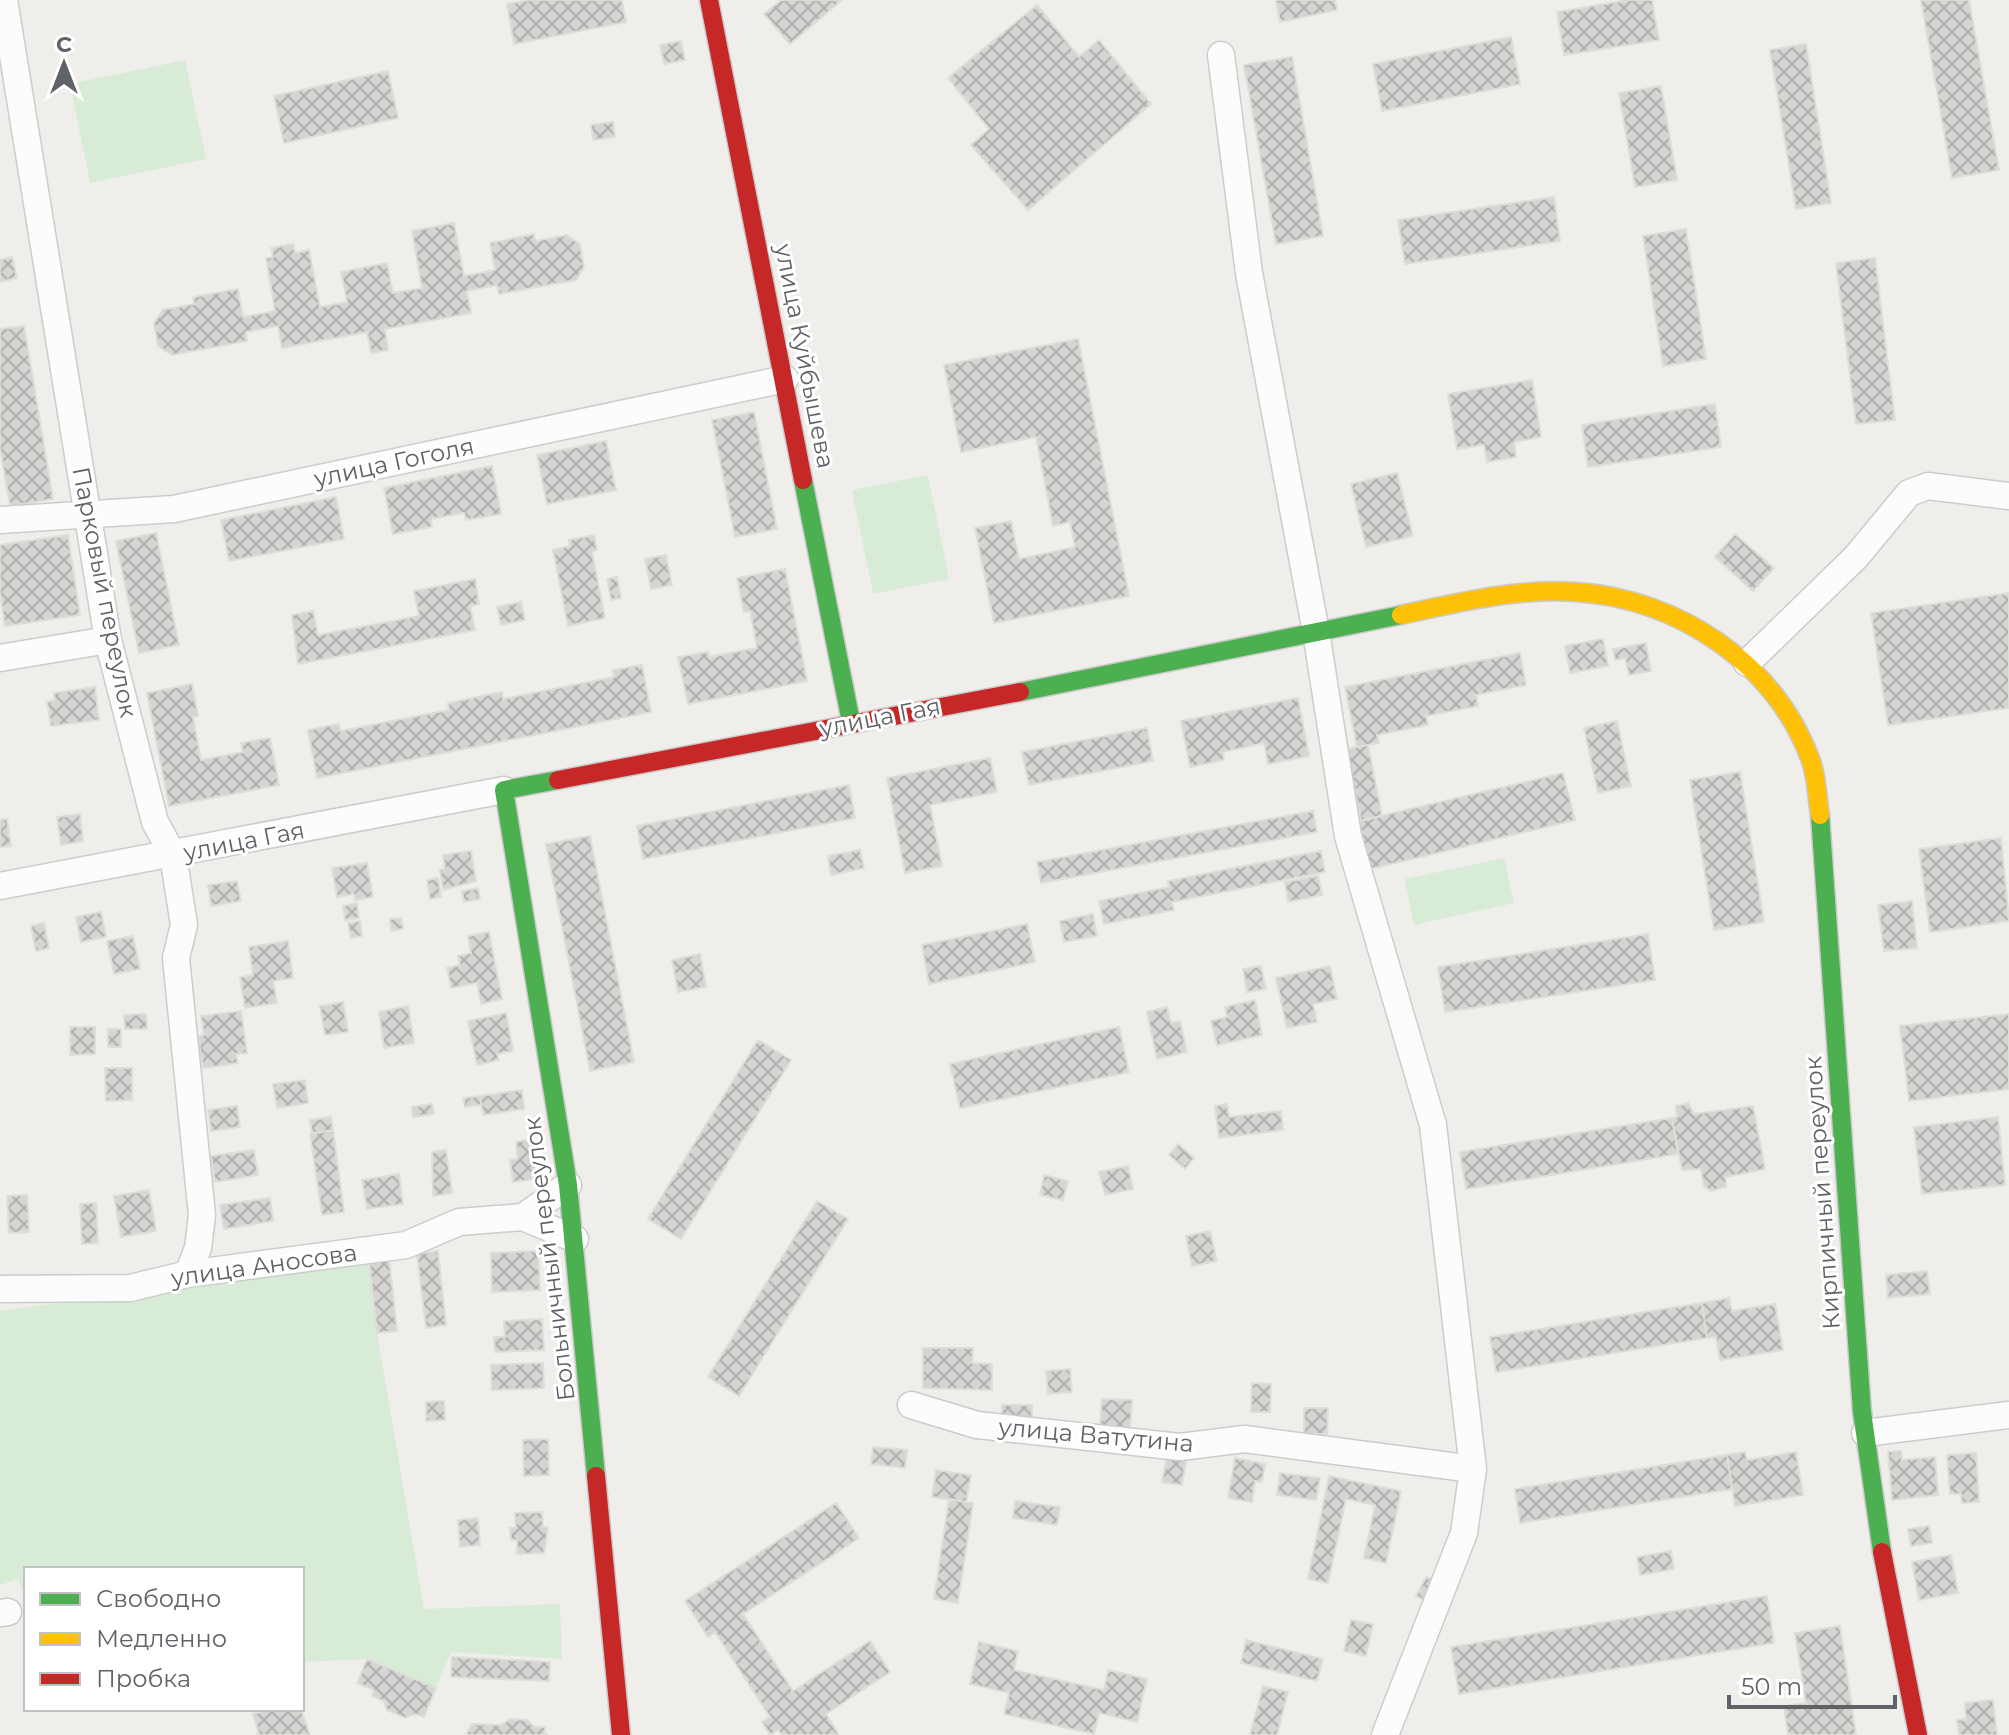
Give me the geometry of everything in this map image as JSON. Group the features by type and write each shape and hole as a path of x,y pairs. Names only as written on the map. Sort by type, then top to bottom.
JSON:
{"main road":[{"name":"улица Куйбышева","path":"709,0 851,722"},
{"name":"улица Гая","path":"504,790 1507,595 1548,592 1602,595 1659,609 1706,632 1747,663"},
{"name":"Кирпичный переулок","path":"1747,663 1784,705 1791,719 1811,762 1820,817 1865,1433 1883,1560 1918,1735"},
{"name":"Больничный переулок","path":"504,790 575,1239 619,1731"}],"street":[{"name":"Парковый переулок","path":"4,0 108,640 155,822 173,855 184,925 176,958 202,1215 198,1248 188,1274"},
{"path":"1221,55 1249,273 1316,632 1348,836 1433,1125 1473,1469 1464,1533 1385,1735"},
{"name":"улица Гоголя","path":"0,520 174,509 785,379"},
{"path":"1747,663 1856,557 1909,493 1928,486 2009,496"},
{"path":"0,658 108,640"},
{"name":"улица Гая","path":"0,886 504,790"},
{"path":"523,1217 568,1185"},
{"name":"улица Аносова","path":"0,1289 130,1288 188,1274 406,1245 459,1222 523,1217 575,1239"},
{"name":"улица Ватутина","path":"911,1405 977,1425 1180,1447 1245,1439 1473,1469"},
{"path":"1865,1433 2009,1415"}],"green space":[{"path":"185,60 206,159 90,183 70,84"},
{"path":"928,475 949,579 873,594 852,490"},
{"path":"1504,858 1514,903 1414,925 1405,879"},
{"path":"369,1259 377,1333 424,1609 560,1604 562,1659 451,1652 436,1688 367,1659 304,1662 304,1567 24,1567 24,1594 18,1579 0,1585 0,1311"}],"building":[{"path":"530,0 622,0 626,22 514,44 507,4"},
{"path":"781,0 842,0 790,44 764,14"},
{"path":"1276,0 1335,0 1337,10 1280,22"},
{"path":"1628,0 1652,0 1659,40 1564,55 1557,12"},
{"path":"1921,0 1969,0 1999,170 1952,178"},
{"path":"1037,5 1079,57 1099,40 1151,104 1028,210 971,145 989,129 948,78"},
{"path":"1511,37 1520,84 1382,111 1373,64"},
{"path":"681,41 685,60 664,64 660,45"},
{"path":"1806,44 1831,203 1796,209 1770,50"},
{"path":"1292,57 1323,236 1276,244 1244,65"},
{"path":"388,71 398,118 284,143 274,96"},
{"path":"1661,86 1677,180 1635,187 1619,93"},
{"path":"613,122 615,137 593,140 591,125"},
{"path":"1554,197 1560,241 1405,264 1398,220"},
{"path":"454,223 464,276 495,270 490,243 534,234 535,241 567,235 580,244 584,267 576,280 499,294 497,285 467,291 471,313 385,329 388,350 371,353 367,332 282,348 278,326 246,332 247,341 172,355 158,346 154,323 163,310 194,304 193,297 238,289 243,317 275,311 266,258 273,257 271,248 293,244 295,253 309,250 320,307 347,302 341,272 387,263 393,293 422,288 412,231"},
{"path":"1686,229 1706,359 1663,366 1643,236"},
{"path":"12,257 17,278 0,282 0,260"},
{"path":"1875,258 1895,420 1856,424 1836,263"},
{"path":"24,326 53,499 10,506 0,449 0,329"},
{"path":"1078,339 1129,596 994,623 975,528 1011,521 1019,559 1075,547 1070,522 1053,526 1036,437 961,452 944,365"},
{"path":"1532,380 1541,437 1514,442 1516,457 1487,462 1484,445 1457,449 1448,394"},
{"path":"1715,404 1721,447 1588,467 1582,425"},
{"path":"754,412 777,529 735,537 712,420"},
{"path":"606,441 616,490 547,504 537,455"},
{"path":"492,466 501,514 466,520 464,513 431,519 432,527 393,534 384,488"},
{"path":"1397,473 1413,536 1366,547 1351,484"},
{"path":"336,497 344,539 229,561 221,520"},
{"path":"156,533 179,645 139,653 116,541"},
{"path":"1735,534 1774,568 1753,591 1715,557"},
{"path":"68,535 80,615 5,626 0,593 0,545"},
{"path":"594,535 597,550 592,552 605,618 568,626 553,550 570,546 569,540"},
{"path":"666,555 672,585 651,589 645,559"},
{"path":"785,569 807,681 688,704 678,657 708,652 709,657 757,648 750,611 744,612 737,578"},
{"path":"617,577 621,598 611,600 607,579"},
{"path":"475,579 479,604 470,606 475,630 298,664 292,615 313,611 318,635 419,616 414,591"},
{"path":"2009,593 2009,708 1888,725 1871,613"},
{"path":"521,602 525,620 501,625 497,607"},
{"path":"1603,639 1608,666 1570,673 1565,646"},
{"path":"1646,643 1651,671 1629,675 1625,658 1615,660 1613,649"},
{"path":"1520,653 1526,685 1476,695 1478,706 1426,716 1428,725 1377,735 1379,743 1357,747 1345,687"},
{"path":"642,665 651,712 317,778 308,730 339,724 340,731 449,710 448,703 502,692 503,699 614,677 613,670"},
{"path":"192,684 198,716 193,717 201,760 243,752 241,743 270,738 279,785 169,806 147,693"},
{"path":"95,687 99,720 51,726 47,702 55,700 54,693"},
{"path":"1298,698 1309,756 1268,764 1264,743 1223,752 1224,760 1190,767 1181,721"},
{"path":"1617,721 1631,786 1598,793 1584,728"},
{"path":"1147,728 1153,761 1029,785 1022,752"},
{"path":"1368,745 1382,816 1361,821 1347,749"},
{"path":"990,758 997,792 930,805 942,866 905,873 887,778"},
{"path":"1740,772 1764,922 1714,930 1690,780"},
{"path":"1563,773 1575,820 1370,869 1359,821"},
{"path":"849,785 855,818 643,859 637,826"},
{"path":"1313,811 1317,832 1041,883 1037,862"},
{"path":"80,814 83,841 61,845 57,817"},
{"path":"7,819 11,846 0,847 0,820"},
{"path":"590,836 634,1062 590,1071 546,844"},
{"path":"2001,838 2009,921 1930,932 1919,849"},
{"path":"860,850 864,868 831,875 828,856"},
{"path":"471,851 476,881 443,890 440,870 445,869 443,855"},
{"path":"1321,851 1325,872 1172,902 1174,910 1104,924 1099,901 1169,887 1168,881"},
{"path":"367,863 373,897 355,900 354,894 337,897 332,868"},
{"path":"1318,876 1322,895 1288,902 1285,882"},
{"path":"438,878 441,897 430,899 427,880"},
{"path":"237,881 241,901 211,906 208,885"},
{"path":"478,888 480,899 464,902 462,891"},
{"path":"1912,901 1917,948 1884,951 1878,905"},
{"path":"357,903 359,918 345,920 343,906"},
{"path":"101,912 106,937 81,942 76,917"},
{"path":"1093,914 1097,936 1064,942 1060,921"},
{"path":"401,918 403,929 391,931 390,919"},
{"path":"360,921 362,936 351,938 348,923"},
{"path":"44,923 49,948 36,951 31,926"},
{"path":"1027,924 1035,962 929,984 922,945"},
{"path":"489,932 502,999 481,1004 477,983 451,988 447,968 460,965 458,956 471,953 468,936"},
{"path":"1648,934 1655,980 1445,1012 1438,967"},
{"path":"133,936 140,969 114,974 107,941"},
{"path":"288,941 293,978 273,981 277,1003 245,1008 240,977 253,975 249,947"},
{"path":"700,954 706,987 678,992 672,960"},
{"path":"1261,966 1266,989 1247,992 1243,969"},
{"path":"1330,966 1337,999 1313,1004 1317,1022 1287,1028 1276,978"},
{"path":"1255,1000 1262,1035 1217,1045 1211,1021 1227,1017 1225,1007"},
{"path":"343,1002 348,1032 325,1035 320,1006"},
{"path":"408,1006 414,1043 384,1048 379,1012"},
{"path":"1167,1007 1171,1023 1180,1021 1187,1052 1157,1059 1147,1012"},
{"path":"241,1011 247,1053 236,1054 238,1063 203,1068 198,1036 204,1035 201,1016"},
{"path":"506,1013 513,1051 497,1054 499,1060 477,1065 468,1021"},
{"path":"146,1014 147,1029 125,1029 124,1015"},
{"path":"2009,1014 2009,1089 1909,1101 1900,1026"},
{"path":"70,1027 95,1027 95,1054 70,1055"},
{"path":"1119,1027 1129,1072 960,1108 950,1064"},
{"path":"108,1029 121,1029 121,1047 108,1047"},
{"path":"758,1040 791,1060 681,1239 648,1219"},
{"path":"105,1068 132,1068 132,1100 106,1101"},
{"path":"305,1080 308,1103 277,1108 273,1084"},
{"path":"522,1090 524,1109 483,1115 480,1096"},
{"path":"480,1096 481,1105 465,1107 463,1098"},
{"path":"1688,1103 1694,1114 1753,1106 1765,1169 1726,1177 1726,1187 1711,1191 1704,1186 1701,1169 1682,1170 1672,1118 1677,1117 1676,1106"},
{"path":"432,1104 434,1114 413,1117 412,1107"},
{"path":"1227,1104 1229,1117 1281,1111 1283,1130 1219,1138 1215,1106"},
{"path":"237,1106 240,1127 211,1131 208,1110"},
{"path":"331,1117 333,1130 312,1133 310,1120"},
{"path":"1998,1117 2005,1185 1922,1194 1914,1127"},
{"path":"1672,1118 1678,1154 1466,1189 1460,1152"},
{"path":"333,1130 344,1212 322,1215 310,1134"},
{"path":"531,1139 537,1179 513,1182 510,1160 518,1159 516,1142"},
{"path":"1178,1144 1194,1158 1185,1169 1169,1155"},
{"path":"254,1150 258,1175 215,1182 211,1156"},
{"path":"446,1150 452,1193 433,1196 432,1152"},
{"path":"1128,1166 1133,1189 1105,1195 1099,1172"},
{"path":"399,1174 403,1204 367,1209 362,1180"},
{"path":"1044,1175 1068,1181 1063,1200 1040,1195"},
{"path":"149,1190 156,1231 121,1237 114,1196"},
{"path":"27,1195 29,1232 9,1233 7,1196"},
{"path":"270,1198 273,1221 224,1229 220,1205"},
{"path":"817,1201 848,1219 739,1396 708,1377"},
{"path":"96,1203 98,1243 82,1244 80,1204"},
{"path":"1210,1231 1217,1261 1192,1266 1186,1236"},
{"path":"438,1251 446,1325 426,1328 417,1254"},
{"path":"538,1251 540,1290 492,1292 491,1253"},
{"path":"389,1257 397,1331 377,1333 369,1259"},
{"path":"1927,1271 1930,1294 1888,1298 1886,1275"},
{"path":"1729,1298 1732,1311 1775,1304 1783,1350 1720,1360 1716,1337 1707,1338 1702,1303"},
{"path":"1702,1303 1707,1338 1496,1372 1490,1337"},
{"path":"542,1319 544,1350 495,1352 494,1337 505,1337 504,1321"},
{"path":"923,1348 973,1348 972,1363 992,1364 992,1390 923,1388"},
{"path":"543,1363 544,1388 492,1390 491,1365"},
{"path":"1070,1369 1072,1392 1048,1394 1046,1371"},
{"path":"1252,1383 1271,1384 1270,1412 1251,1412"},
{"path":"1102,1399 1132,1400 1130,1428 1100,1426"},
{"path":"444,1401 445,1420 426,1421 426,1402"},
{"path":"1002,1405 1032,1405 1032,1420 1002,1420"},
{"path":"1304,1408 1328,1408 1327,1434 1304,1434"},
{"path":"548,1439 549,1475 524,1476 523,1440"},
{"path":"873,1447 907,1450 905,1468 871,1464"},
{"path":"1901,1451 1902,1460 1935,1457 1938,1495 1892,1500 1888,1452"},
{"path":"1168,1452 1187,1455 1182,1485 1162,1482"},
{"path":"1745,1452 1747,1460 1796,1452 1803,1495 1735,1506 1727,1455"},
{"path":"1976,1453 1979,1502 1962,1503 1961,1494 1950,1494 1947,1455"},
{"path":"1727,1455 1732,1489 1520,1523 1515,1489"},
{"path":"1235,1458 1265,1464 1262,1482 1255,1481 1252,1502 1228,1498"},
{"path":"936,1470 971,1475 966,1502 932,1497"},
{"path":"1280,1473 1320,1478 1316,1500 1277,1495"},
{"path":"1329,1476 1401,1491 1386,1563 1364,1558 1375,1505 1346,1499 1328,1583 1308,1579"},
{"path":"949,1499 973,1503 958,1603 934,1599"},
{"path":"1015,1501 1060,1507 1057,1525 1013,1518"},
{"path":"836,1503 859,1538 743,1614 793,1691 870,1641 890,1672 826,1714 839,1735 782,1735 778,1730 770,1735 762,1722 770,1717 715,1632 708,1637 685,1601"},
{"path":"542,1512 543,1527 548,1527 544,1553 517,1554 517,1540 511,1540 510,1528 516,1528 515,1513"},
{"path":"478,1518 480,1545 460,1547 458,1520"},
{"path":"1929,1526 1932,1543 1911,1546 1908,1529"},
{"path":"1671,1551 1674,1569 1640,1575 1637,1557"},
{"path":"1951,1555 1958,1593 1919,1600 1912,1562"},
{"path":"1426,1577 1437,1582 1428,1602 1416,1596"},
{"path":"1767,1596 1774,1643 1459,1694 1451,1647"},
{"path":"1351,1620 1373,1624 1366,1656 1344,1651"},
{"path":"1840,1626 1856,1735 1788,1735 1784,1706 1806,1703 1795,1633"},
{"path":"1246,1640 1323,1659 1317,1681 1241,1663"},
{"path":"979,1642 1018,1651 1014,1670 1104,1690 1108,1670 1147,1679 1137,1722 1099,1713 1094,1734 1004,1714 1009,1693 970,1684"},
{"path":"452,1657 550,1662 549,1681 451,1677"},
{"path":"367,1659 436,1688 424,1717 415,1714 405,1718 387,1710 384,1701 372,1696 374,1690 357,1683"},
{"path":"1263,1686 1288,1692 1277,1735 1250,1735"},
{"path":"1993,1700 1997,1735 1959,1735 1957,1720 1966,1719 1965,1703"},
{"path":"302,1711 310,1735 256,1735 259,1734 253,1714"},
{"path":"510,1719 527,1720 534,1727 545,1727 545,1734 548,1735 466,1735 472,1724 501,1725"}],"traffic: fast":[{"path":"803,480 851,722"},
{"path":"1020,692 1401,615"},
{"path":"558,780 504,790 568,1185 596,1476"},
{"path":"1820,815 1862,1412 1882,1552"}],"traffic: slow":[{"path":"1401,615 1488,597 1554,591 1614,597 1686,623 1719,642 1748,666 1774,694 1795,726 1811,761 1820,815"}],"traffic: jam":[{"path":"709,0 803,480"},
{"path":"558,780 1020,692"},
{"path":"596,1476 621,1735"},
{"path":"1882,1552 1918,1735"}]}
